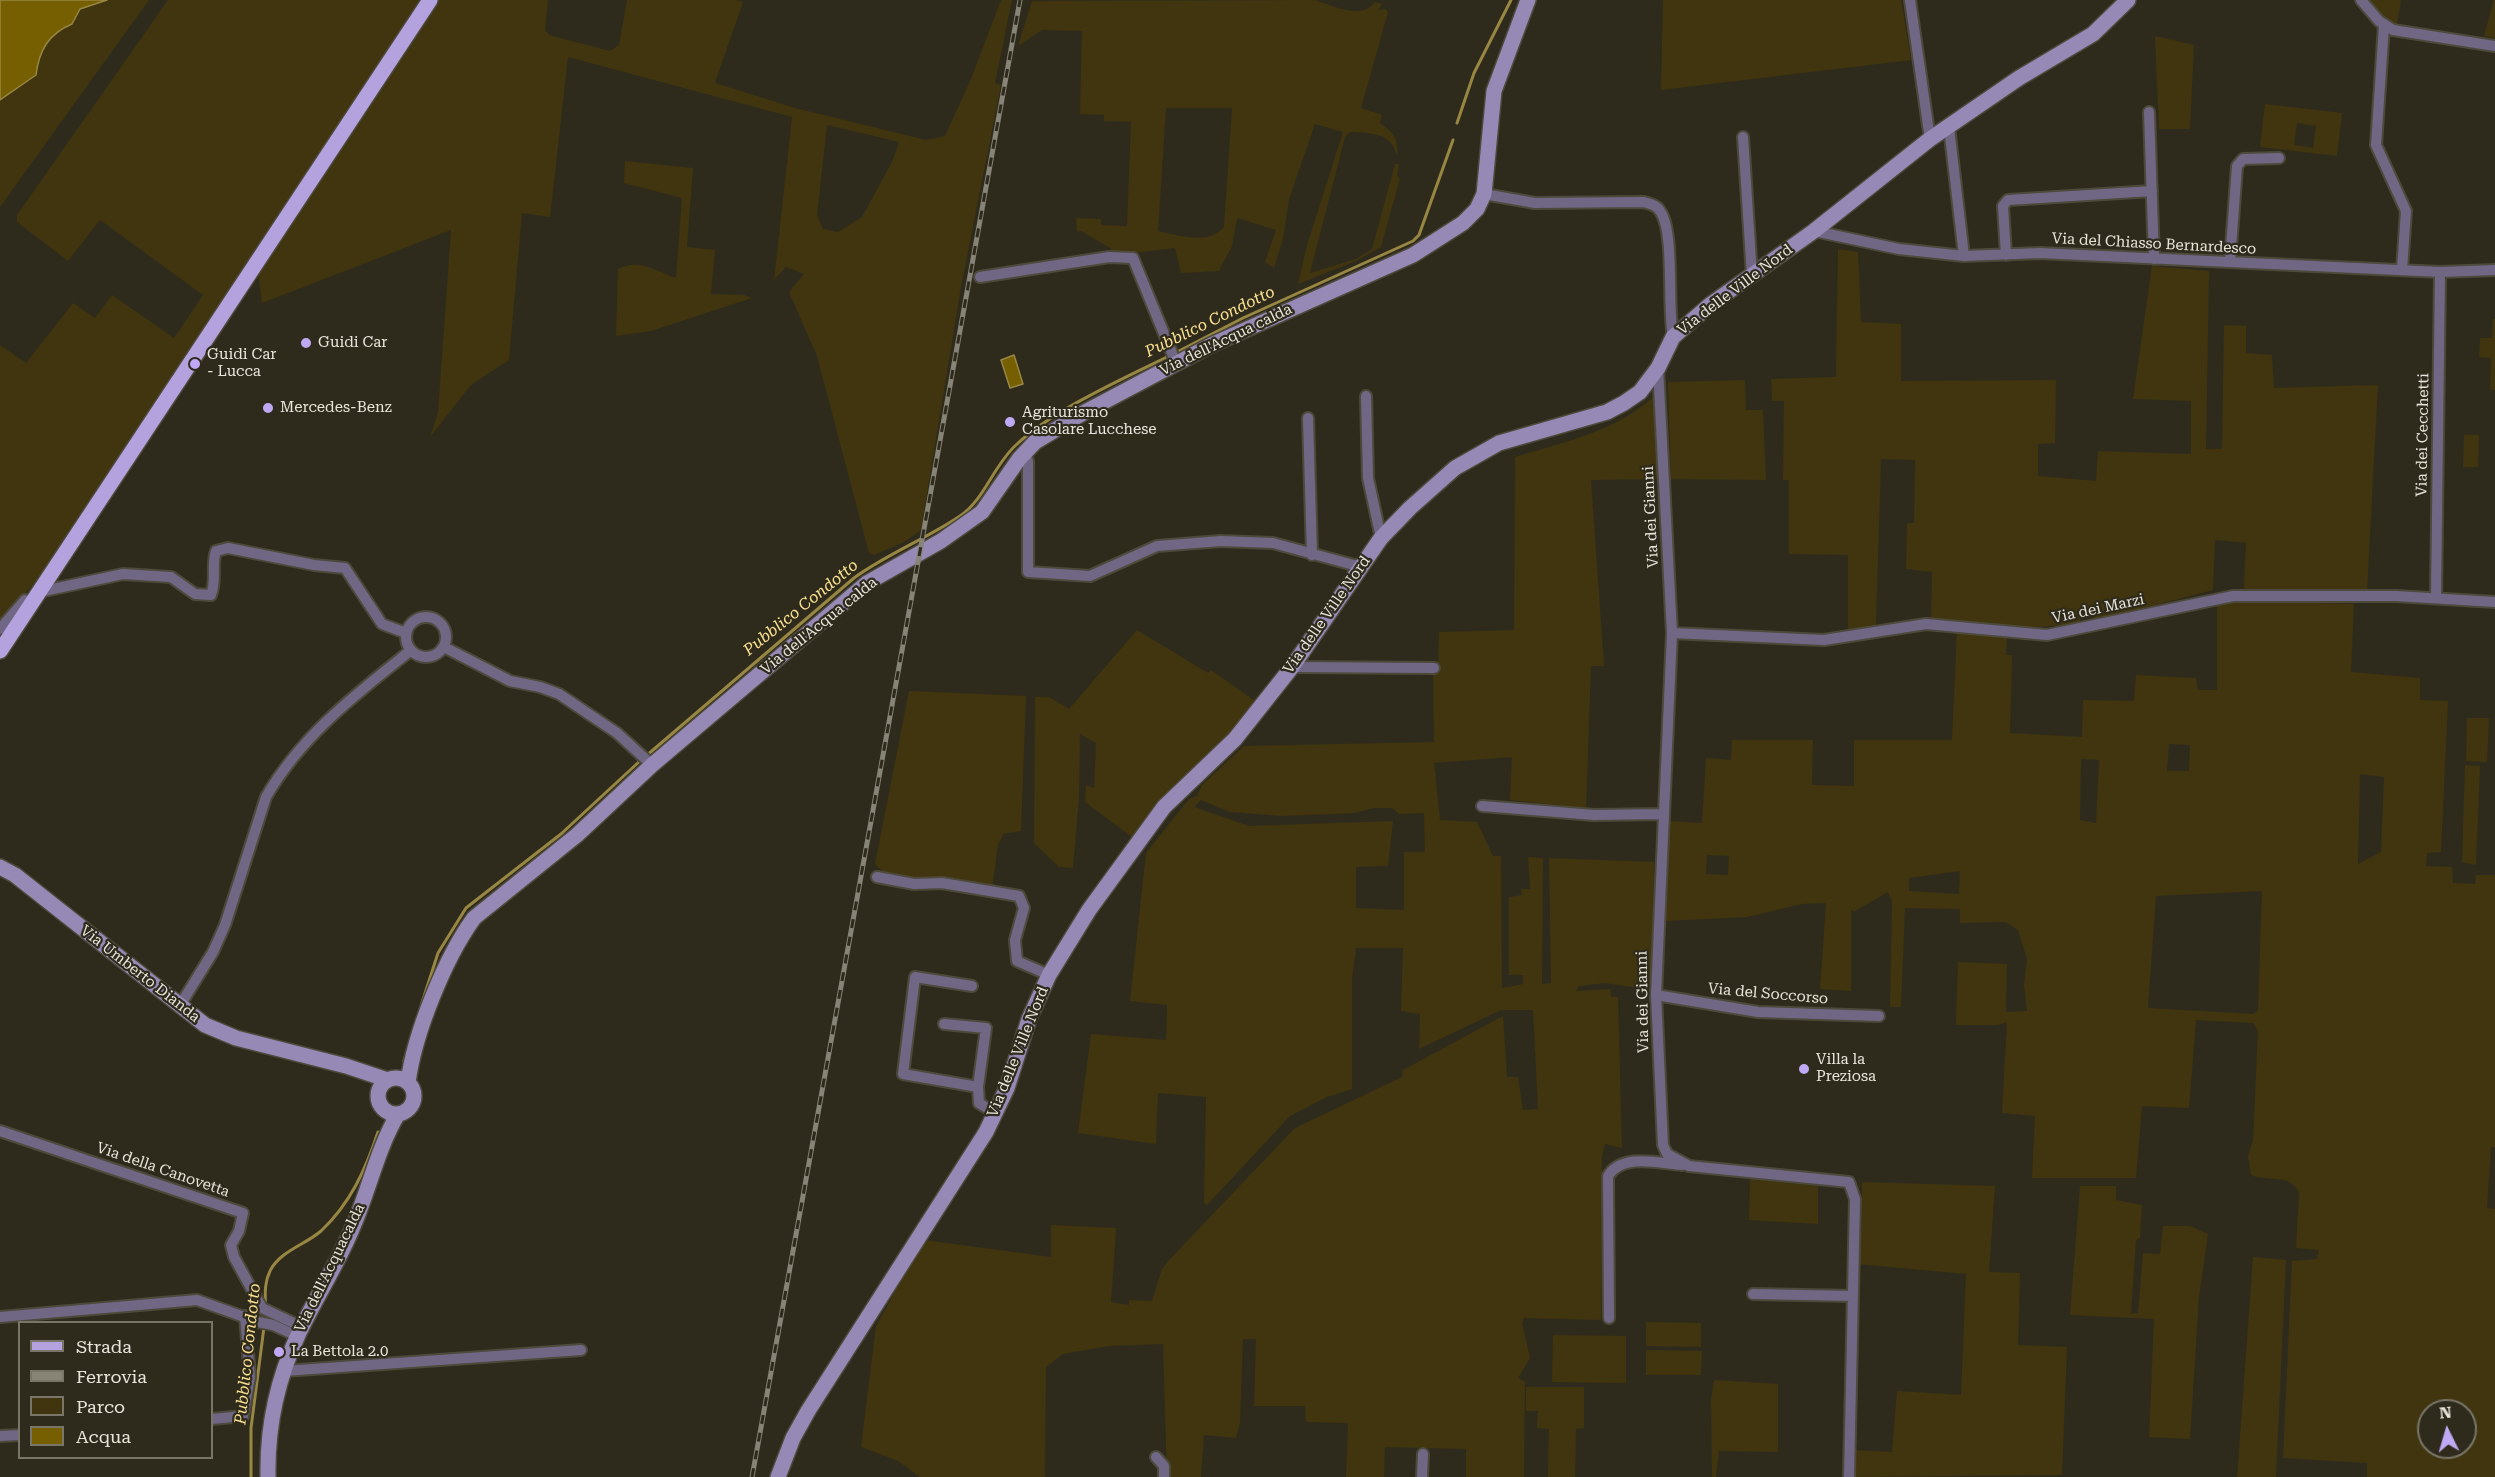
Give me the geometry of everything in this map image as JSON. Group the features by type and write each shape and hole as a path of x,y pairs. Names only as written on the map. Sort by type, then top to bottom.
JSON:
{"main road":[{"path":"0,651 430,0"}],"street":[{"name":"Via dell'Acqua calda","path":"408,1083 411,1061 442,976 461,935 474,918 577,835 646,760 867,583 970,522 987,506 1035,442 1175,359 1413,255 1463,223 1477,209 1484,194 1494,91 1528,0"},
{"path":"1910,0 1930,140"},
{"name":"Via delle Ville Nord","path":"778,1477 793,1438 808,1411 986,1131 1049,975 1089,910 1164,807 1235,739 1292,667 1381,538 1455,468 1475,455 1499,443 1607,412 1640,392 1658,368 1673,337 1711,304 1814,231 1930,140 2019,78 2093,34 2128,0"},
{"path":"2361,0 2384,25 2402,32 2495,46"},
{"path":"2384,25 2376,145 2406,212 2403,270"},
{"path":"2149,112 2154,259"},
{"path":"1949,127 1964,256"},
{"path":"1743,137 1752,276"},
{"path":"2230,262 2236,166 2243,159 2279,158"},
{"path":"2006,255 2003,206 2008,200 2152,191"},
{"path":"1484,194 1535,203 1644,202 1657,207 1662,213 1667,238 1673,337"},
{"name":"Via del Chiasso Bernardesco","path":"1814,231 1899,249 1964,256 2040,253 2440,272 2495,270"},
{"path":"980,277 1109,257 1133,258 1175,359"},
{"name":"Via dei Cecchetti","path":"2436,598 2440,272"},
{"name":"Via dei Gianni","path":"1658,368 1672,633 1662,814 1656,995 1663,1145 1667,1154 1689,1166 1849,1182 1855,1199 1849,1477"},
{"path":"1366,396 1368,478 1381,538"},
{"path":"1308,417 1312,555"},
{"path":"1024,454 1028,461 1028,572 1090,576 1156,546 1221,541 1273,543 1361,567"},
{"path":"0,629 26,600 123,574 171,576 195,594 211,595 214,583 213,560 216,551 228,548 314,565 345,568 382,624 406,633"},
{"name":"Via dei Marzi","path":"1672,633 1824,640 1926,624 2047,635 2233,596 2436,598 2495,602"},
{"path":"419,618 433,618 444,627 446,640 444,647 435,656 422,657 410,651 406,633 408,627 419,618"},
{"path":"444,647 510,681 540,687 559,694 617,733 646,760"},
{"path":"179,1007 213,952 266,797 277,779 312,733 341,705 410,651"},
{"path":"1292,667 1434,668"},
{"path":"1482,806 1594,815 1662,814"},
{"name":"Via Umberto Dianda","path":"0,867 15,875 205,1026 236,1038 282,1048 365,1072 386,1084"},
{"path":"877,878 914,884 942,884 1019,896 1024,908 1015,940 1017,961 1049,975"},
{"path":"972,986 915,977 903,1074 978,1087"},
{"name":"Via del Soccorso","path":"1656,995 1758,1012 1879,1016"},
{"path":"944,1024 986,1028 978,1087 979,1103 995,1113"},
{"name":"Via dell'Acqua calda","path":"386,1084 411,1061"},
{"path":"383,1109 398,1114 408,1109 413,1100 413,1090 408,1083 386,1084 378,1101 383,1109 388,1131"},
{"name":"Via dell'Acquacalda","path":"268,1477 268,1432 274,1400 284,1371 299,1332 352,1229 388,1131 398,1114"},
{"name":"Via della Canovetta","path":"0,1131 243,1213 239,1231 230,1250 266,1310 299,1332"},
{"path":"1609,1318 1608,1176 1613,1168 1622,1163 1689,1166"},
{"path":"1752,1293 1853,1296"},
{"path":"0,1317 22,1319 197,1300 258,1322 299,1332"},
{"path":"213,1419 243,1416 250,1377 245,1316"},
{"path":"284,1371 580,1350"},
{"path":"0,1436 18,1435"},
{"path":"1422,1477 1423,1454"},
{"path":"1156,1457 1164,1467 1164,1477"}],"green space":[{"path":"107,0 149,0 0,207 0,100 36,75 46,44 57,33 72,24 80,9"},
{"path":"168,0 423,0 37,580 0,621 0,345 26,363 73,303 95,318 112,295 174,338 203,295 100,220 68,261 17,222 17,215"},
{"path":"438,0 548,0 545,30 549,35 610,51 619,45 627,0 735,0 743,2 715,83 795,108 926,140 945,136 971,79 1001,0 1012,0 995,83 1001,85 961,287 921,530 904,542 874,555 869,553 817,356 789,292 804,274 786,267 774,280 792,117 568,57 550,217 522,213 509,360 471,385 430,437 438,413 451,230 262,303 258,273","holes":["827,125 899,142 893,160 862,217 838,232 823,229 817,215"]},
{"path":"1315,0 1354,11 1369,8 1375,2 1382,4 1378,10 1386,9 1388,12 1361,108 1382,115 1380,123 1394,136 1397,156 1390,142 1379,135 1350,132 1345,137 1310,273 1356,259 1372,249 1395,164 1399,164 1397,176 1400,178 1381,247 1356,261 1298,284 1307,245 1343,132 1315,124 1289,199 1283,239 1274,268 1265,262 1276,230 1237,218 1232,246 1219,271 1181,273 1175,248 1115,255 1110,248 1081,231 1077,232 1076,218 1101,219 1101,225 1127,226 1131,122 1104,121 1104,115 1080,114 1082,31 1042,30 1018,46 1032,1","holes":["1166,108 1232,108 1224,227 1218,233 1210,236 1193,238 1158,231"]},
{"path":"1663,0 1901,0 1911,60 1661,90"},
{"path":"2364,0 2401,0 2397,25 2381,17"},
{"path":"2495,0 2495,38 2484,36"},
{"path":"2155,36 2194,45 2190,129 2159,129"},
{"path":"2265,104 2342,113 2337,156 2260,147","holes":["2297,123 2316,126 2313,148 2294,145"]},
{"path":"625,161 693,168 687,247 715,250 711,294 744,295 752,298 651,331 616,336 618,269 640,265 676,278 682,198 624,183"},
{"path":"1838,249 1858,252 1861,322 1901,324 1901,381 2056,380 2055,443 2038,444 2038,476 2096,481 2098,451 2191,454 2191,401 2133,399 2152,266 2209,271 2206,449 2222,449 2224,325 2246,326 2246,353 2272,355 2274,388 2378,385 2367,591 2244,590 2246,543 2215,540 2213,590 2094,621 2092,614 2080,616 2080,623 2043,627 1931,621 1932,572 1906,569 1907,523 1914,523 1915,460 1881,459 1876,625 1848,630 1848,555 1789,554 1789,480 1783,480 1784,401 1772,401 1771,379 1836,377"},
{"path":"2493,319 2495,319 2495,390 2490,390 2491,358 2479,357 2480,338 2492,338"},
{"path":"1745,380 1746,410 1763,410 1766,480 1671,479 1668,382"},
{"path":"1656,394 1660,479 1591,480 1604,666 1591,666 1586,808 1510,800 1512,757 1434,763 1440,820 1477,822 1493,856 1501,856 1502,988 1523,984 1523,975 1509,975 1509,897 1522,895 1521,889 1530,889 1528,857 1543,858 1542,984 1551,983 1549,858 1654,862 1652,990 1605,983 1579,986 1576,991 1610,989 1611,997 1618,997 1622,1148 1605,1144 1602,1157 1601,1320 1524,1318 1522,1323 1530,1358 1518,1378 1525,1382 1524,1477 1466,1477 1466,1449 1385,1447 1384,1477 1346,1477 1348,1423 1306,1422 1305,1406 1254,1406 1256,1339 1243,1339 1240,1422 1236,1438 1204,1435 1201,1477 1167,1477 1163,1344 1109,1346 1063,1354 1046,1367 1045,1477 920,1477 898,1461 861,1447 876,1326 924,1240 1051,1257 1051,1225 1116,1228 1111,1302 1129,1305 1129,1300 1152,1301 1162,1269 1169,1260 1295,1128 1402,1077 1403,1070 1503,1016 1507,1077 1518,1077 1523,1110 1538,1109 1533,1010 1501,1010 1419,1049 1420,1014 1401,1011 1403,948 1356,948 1352,979 1352,1089 1327,1097 1290,1116 1207,1205 1204,1203 1206,1097 1158,1093 1156,1144 1078,1133 1091,1034 1166,1040 1167,1005 1130,1001 1146,853 1189,799 1197,796 1202,785 1244,746 1434,742 1433,673 1438,672 1439,632 1514,630 1515,457 1590,434 1641,407","holes":["1201,800 1230,812 1282,816 1355,813 1374,808 1392,808 1399,814 1424,813 1425,852 1404,852 1404,910 1356,908 1356,867 1388,866 1393,821 1249,826 1194,807"]},
{"path":"2464,435 2479,435 2478,467 2463,467"},
{"path":"2235,601 2354,604 2351,672 2420,678 2420,700 2448,701 2441,852 2427,853 2426,866 2452,867 2453,883 2475,884 2476,875 2495,875 2495,1147 2491,1147 2487,1208 2495,1209 2495,1477 2367,1477 2367,1463 2283,1458 2292,1261 2317,1259 2319,1250 2296,1248 2299,1192 2295,1186 2284,1180 2251,1175 2248,1156 2253,1140 2258,1031 2253,1023 2196,1020 2189,1108 2142,1106 2136,1178 2032,1178 2035,1116 2002,1113 2007,1022 1998,1025 1956,1025 1958,962 2007,964 2006,1012 2027,1011 2024,985 2027,959 2018,930 2006,922 1960,923 1960,909 1905,908 1901,1007 1890,1007 1892,901 1888,892 1855,911 1851,910 1851,991 1820,989 1826,903 1802,904 1747,917 1664,921 1669,821 1702,823 1706,758 1731,760 1732,740 1813,740 1812,785 1854,786 1854,740 1952,740 1957,631 2007,636 2006,655 2012,655 2010,733 2082,737 2083,700 2134,701 2136,675 2196,678 2198,690 2217,690 2217,604","holes":["2169,744 2190,745 2189,771 2167,771","2081,759 2099,760 2096,823 2080,820","2360,774 2384,777 2381,852 2358,864","1707,855 1729,856 1728,875 1706,874","1960,871 1959,894 1909,891 1909,878","2262,891 2258,1010 2254,1014 2148,1008 2156,896"]},
{"path":"1137,630 1208,673 1211,670 1255,701 1220,746 1156,803 1132,837 1085,802 1086,785 1094,788 1096,743 1080,734 1079,797 1073,868 1059,867 1034,843 1035,697 1049,697 1069,709"},
{"path":"909,691 1026,696 1021,831 1003,834 998,845 992,889 884,873 875,864"},
{"path":"2467,718 2489,718 2487,762 2466,761"},
{"path":"2465,765 2480,766 2476,865 2462,862"},
{"path":"1750,1179 1818,1186 1818,1224 1749,1220"},
{"path":"1862,1182 1995,1186 1989,1272 2020,1273 2018,1345 2067,1347 2062,1475 1852,1477 1853,1450 1892,1452 1897,1391 1961,1395 1966,1274 1857,1264 1862,1229"},
{"path":"2080,1186 2116,1186 2116,1200 2142,1205 2140,1238 2136,1240 2131,1314 2138,1313 2143,1253 2160,1254 2163,1226 2190,1226 2208,1234 2199,1297 2190,1439 2149,1437 2154,1319 2070,1315"},
{"path":"2253,1257 2286,1260 2276,1477 2237,1477"},
{"path":"1646,1322 1701,1323 1701,1347 1646,1346"},
{"path":"1553,1335 1626,1336 1626,1383 1552,1382"},
{"path":"1646,1350 1702,1351 1701,1375 1646,1375"},
{"path":"1714,1380 1778,1384 1778,1452 1719,1451 1716,1477 1712,1477 1711,1400"},
{"path":"1526,1387 1584,1387 1584,1428 1576,1429 1575,1477 1548,1477 1549,1429 1537,1428 1538,1411 1526,1411"}],"water":[{"path":"0,0 107,0 80,9 72,24 57,33 46,44 36,75 0,100"},
{"path":"1014,355 1023,384 1010,388 1001,360"}],"waterway":[{"name":"Pubblico Condotto","path":"1457,123 1474,73 1511,0"},
{"name":"Pubblico Condotto","path":"1175,353 1243,318 1413,241 1419,235 1453,140"},
{"name":"Pubblico Condotto","path":"646,756 854,578 969,509 1008,453 1031,432 1089,396 1169,356"},
{"name":"Pubblico Condotto","path":"420,1009 438,953 466,908 561,834 641,760"},
{"name":"Pubblico Condotto","path":"404,1061 409,1044"},
{"name":"Pubblico Condotto","path":"265,1320 265,1289 274,1264 286,1253 315,1236 331,1221 356,1185 378,1132"},
{"name":"Pubblico Condotto","path":"251,1477 251,1428 264,1327"}],"railway":[{"path":"752,1477 1020,0"}],"place":[{"name":"Guidi Car","path":"306,343"},
{"name":"Guidi Car - Lucca","path":"195,364"},
{"name":"Mercedes-Benz","path":"268,408"},
{"name":"Agriturismo Casolare Lucchese","path":"1010,422"},
{"name":"Villa la Preziosa","path":"1804,1069"},
{"name":"La Bettola 2.0","path":"279,1352"}]}
